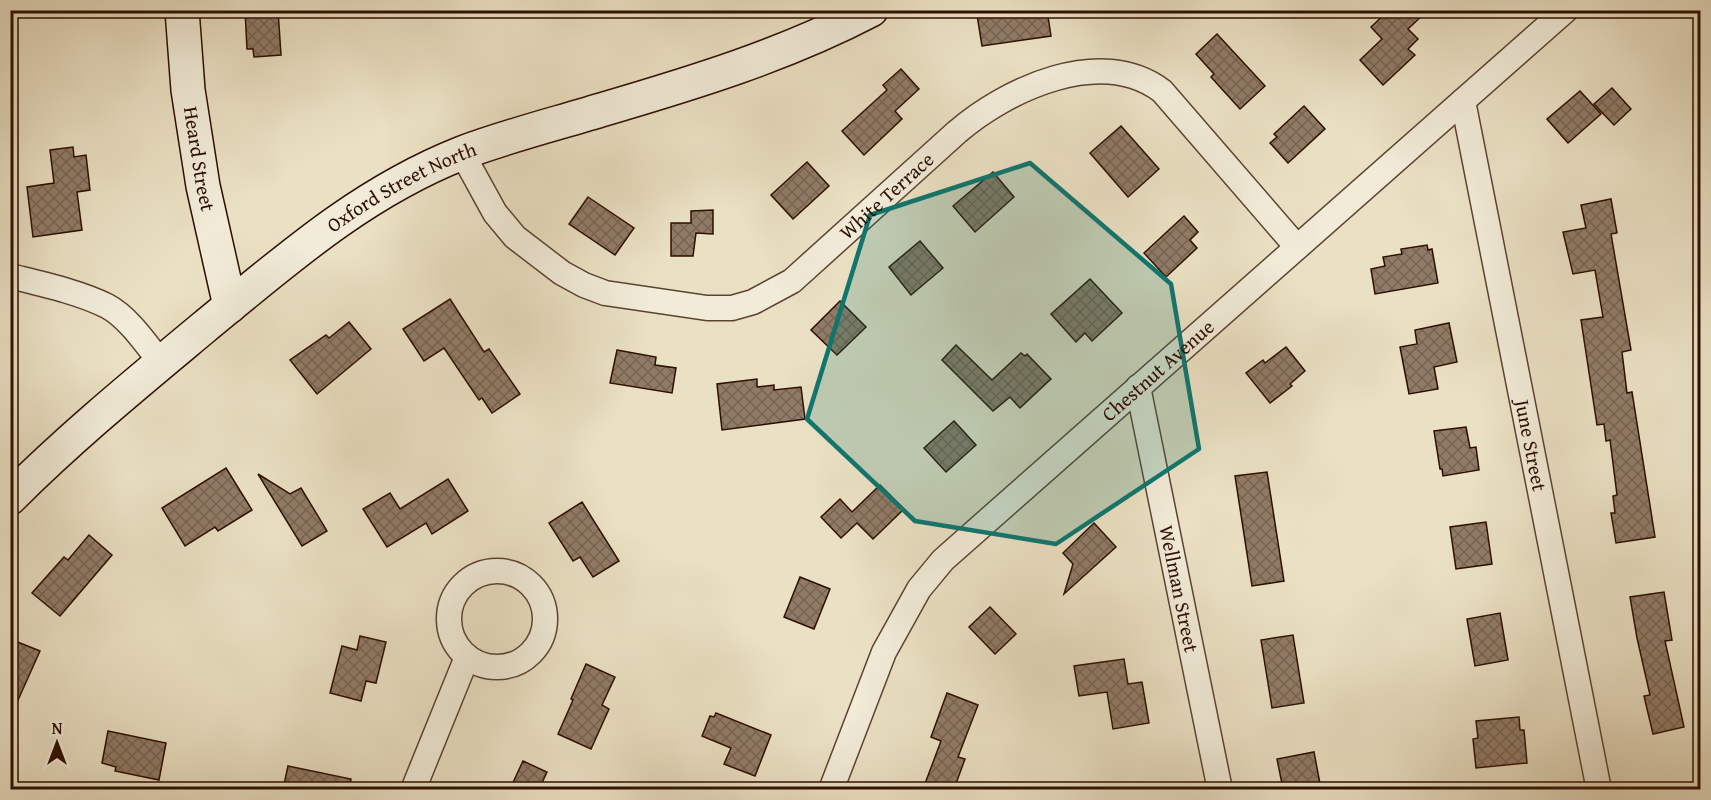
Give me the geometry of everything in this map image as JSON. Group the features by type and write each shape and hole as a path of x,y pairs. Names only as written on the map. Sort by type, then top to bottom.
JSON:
{"street":[{"name":"Heard Street","path":"182,10 188,90 202,186 230,306"},
{"name":"Oxford Street North","path":"10,498 79,431 319,233 364,202 408,177 462,153 716,75 839,27 871,10"},
{"name":"Chestnut Avenue","path":"831,789 884,652 918,589 943,560 1566,10"},
{"name":"White Terrace","path":"462,153 495,213 515,237 562,273 605,293 707,308 732,308 753,302 792,281 957,132 998,102 1046,81 1074,74 1118,72 1149,81 1162,90 1297,247"},
{"name":"June Street","path":"1463,101 1599,789"},
{"path":"10,276 58,289 109,307 134,329 161,363"},
{"name":"Wellman Street","path":"1138,387 1220,789"},
{"path":"413,789 467,657"}],"highlighted area":[{"path":"1030,163 1171,284 1199,449 1056,544 915,521 807,419 870,215"}],"building":[{"path":"245,10 278,10 281,55 254,57 253,49 247,49"},
{"path":"1008,10 1047,10 1051,36 982,46 977,15"},
{"path":"1389,10 1428,10 1408,29 1418,39 1408,49 1415,55 1383,85 1360,60 1382,39 1371,27"},
{"path":"1217,34 1265,86 1240,109 1211,77 1214,74 1196,54"},
{"path":"901,69 919,89 895,111 902,119 864,155 842,131 887,90 883,85"},
{"path":"1612,88 1631,109 1614,125 1594,104"},
{"path":"1580,91 1601,114 1568,143 1547,119"},
{"path":"1304,106 1325,129 1288,163 1270,143 1277,137 1274,134"},
{"path":"1121,126 1159,169 1128,197 1090,153"},
{"path":"73,147 74,157 86,155 90,190 77,192 82,230 33,237 27,187 54,183 50,150"},
{"path":"807,162 829,186 793,219 771,195"},
{"path":"993,172 1014,197 975,232 953,206"},
{"path":"588,197 634,228 615,255 569,224"},
{"path":"1611,199 1617,233 1611,234 1631,350 1622,352 1627,393 1632,392 1655,537 1616,543 1611,513 1615,513 1613,496 1617,495 1610,440 1606,441 1604,424 1597,425 1581,320 1603,317 1595,270 1573,274 1563,232 1586,228 1581,205"},
{"path":"713,210 713,234 696,233 693,256 671,256 671,223 691,223 691,211"},
{"path":"1184,216 1198,232 1190,240 1197,248 1166,277 1144,253"},
{"path":"920,241 943,268 911,295 889,267"},
{"path":"1427,245 1428,250 1432,249 1438,283 1375,294 1371,269 1385,266 1383,257 1402,254 1401,249"},
{"path":"1090,279 1122,313 1092,341 1085,333 1076,342 1051,314"},
{"path":"450,299 484,352 489,349 520,394 492,413 482,398 479,400 444,348 424,361 403,329"},
{"path":"840,301 866,327 837,355 811,330"},
{"path":"349,322 371,349 317,394 290,360 326,335 329,338"},
{"path":"1449,323 1457,362 1434,367 1438,389 1409,394 1400,347 1417,344 1415,330"},
{"path":"956,345 992,380 1021,353 1025,356 1027,354 1051,379 1020,408 1010,397 993,411 942,360"},
{"path":"1286,347 1305,371 1290,384 1292,386 1270,403 1246,373 1263,360 1265,363"},
{"path":"617,350 656,357 655,365 676,368 672,393 610,383"},
{"path":"757,379 757,387 774,385 774,390 801,387 805,419 722,430 717,384"},
{"path":"954,421 976,445 946,472 924,448"},
{"path":"1466,427 1470,448 1476,447 1479,470 1443,476 1434,431"},
{"path":"226,468 252,510 218,531 215,527 185,546 162,508"},
{"path":"1267,472 1284,581 1252,586 1235,476"},
{"path":"258,474 290,494 301,488 327,531 302,546"},
{"path":"448,479 468,511 432,534 426,523 387,547 363,509 390,493 400,509"},
{"path":"880,485 904,509 873,539 857,523 841,538 821,517 840,499 852,512"},
{"path":"582,502 619,561 593,577 580,557 573,561 549,523"},
{"path":"1486,522 1492,564 1456,569 1450,527"},
{"path":"1094,523 1116,547 1064,594 1073,564 1063,553"},
{"path":"89,535 112,555 60,616 32,593 64,557 68,560"},
{"path":"800,577 830,589 814,629 784,617"},
{"path":"1664,592 1672,640 1665,641 1684,727 1653,734 1644,696 1650,695 1630,597"},
{"path":"990,607 1016,634 995,654 969,627"},
{"path":"1500,613 1508,660 1475,666 1467,619"},
{"path":"1293,635 1304,703 1272,708 1261,640"},
{"path":"360,636 386,642 376,683 366,681 361,701 330,693 342,646 357,650"},
{"path":"10,639 40,651 10,718"},
{"path":"1124,659 1128,684 1142,682 1149,723 1113,729 1107,692 1079,696 1074,666"},
{"path":"586,664 615,677 602,705 609,709 591,749 558,734"},
{"path":"947,693 978,705 958,757 965,759 954,789 923,789 941,741 931,737"},
{"path":"716,713 771,735 755,776 724,764 731,748 702,736 710,716 714,717"},
{"path":"1519,717 1520,730 1524,730 1527,763 1476,768 1473,739 1478,738 1476,721"},
{"path":"108,731 166,743 159,780 115,771 116,767 102,763"},
{"path":"1314,752 1321,789 1283,789 1277,759"},
{"path":"523,761 547,772 539,789 510,789"},
{"path":"288,766 351,779 350,789 283,789"}]}
